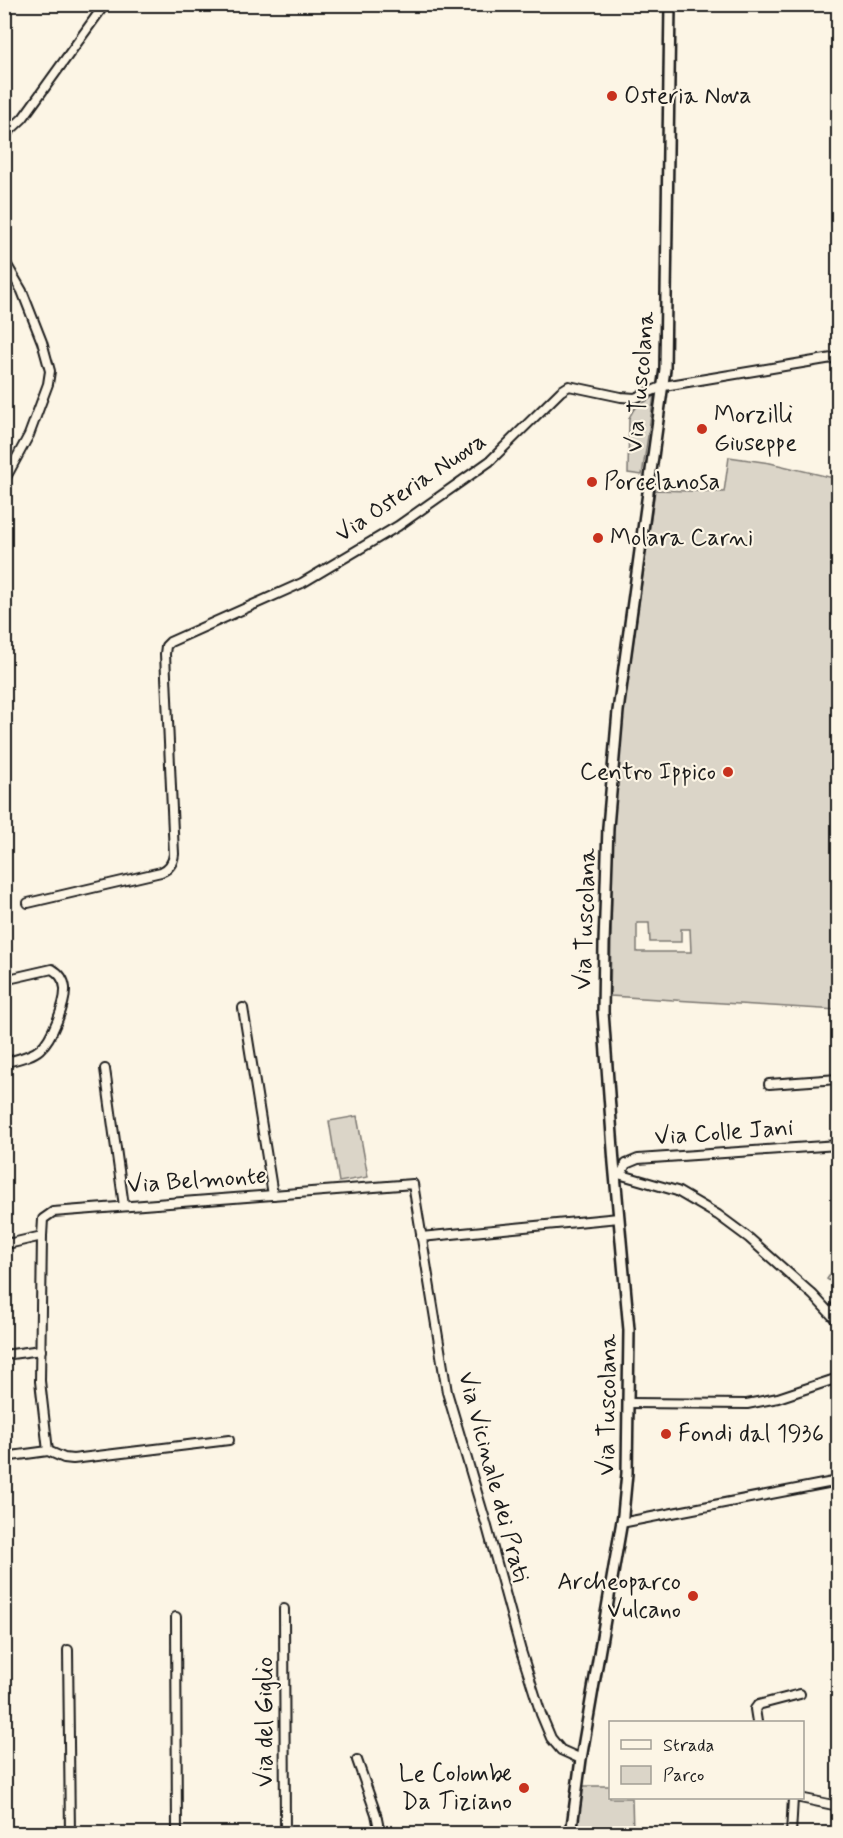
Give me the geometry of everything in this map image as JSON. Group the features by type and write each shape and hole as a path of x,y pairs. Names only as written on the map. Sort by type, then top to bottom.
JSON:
{"main road":[{"name":"Via Tuscolana","path":"571,1833 626,1485 629,1330 619,1218 618,1173 603,1012 608,827 618,711 664,386 667,317 670,4"}],"street":[{"path":"4,136 23,118 105,4"},
{"path":"4,260 22,291 50,371 48,384 29,435 4,481"},
{"path":"664,386 838,357"},
{"name":"Via Osteria Nuova","path":"28,903 161,872 171,864 174,854 165,654 166,646 170,642 302,583 398,526 490,461 566,388 574,386 635,398 664,386"},
{"path":"4,980 53,970 61,976 65,990 55,1025 44,1046 32,1054 4,1063"},
{"path":"243,1008 273,1195"},
{"path":"105,1069 124,1206"},
{"path":"769,1084 838,1080"},
{"name":"Via Colle Jani","path":"618,1173 629,1161 638,1159 838,1145"},
{"path":"618,1173 677,1191 718,1215 749,1238 838,1322"},
{"name":"Via Belmonte","path":"42,1236 42,1220 50,1212 413,1184"},
{"name":"Via Vicinale dei Prati","path":"413,1184 447,1392 524,1662 543,1719 553,1740 564,1752 581,1759"},
{"path":"421,1237 619,1218"},
{"path":"4,1242 12,1243 42,1236 40,1384 48,1451"},
{"path":"831,1313 838,1304"},
{"path":"4,1355 41,1350"},
{"path":"629,1403 747,1404 778,1398 838,1378"},
{"path":"4,1458 48,1451 62,1458 73,1459 229,1440"},
{"path":"621,1523 838,1480"},
{"name":"Via del Giglio","path":"284,1610 285,1833"},
{"path":"176,1617 177,1833"},
{"path":"68,1650 70,1833"},
{"path":"757,1721 755,1709 758,1705 800,1694"},
{"path":"357,1760 377,1817 380,1833"},
{"path":"804,1798 838,1806"},
{"path":"791,1833 793,1799"}],"green space":[{"path":"654,396 642,475 628,473 629,418 634,409"},
{"name":"Centro Ippico","path":"729,457 770,463 838,479 838,1010 610,996 613,830 623,715 655,490 724,492","holes":["637,923 649,923 650,942 681,942 681,929 690,929 691,952 637,952"]},
{"path":"357,1116 368,1177 339,1182 329,1121"},
{"path":"838,1263 838,1287 827,1279"},
{"path":"583,1786 609,1786 609,1799 632,1799 633,1833 577,1833"}],"place":[{"name":"Osteria Nova","path":"612,96"},
{"name":"Morzilli Giuseppe","path":"702,429"},
{"name":"Porcelanosa","path":"592,482"},
{"name":"Molara Carni","path":"598,538"},
{"name":"Centro Ippico","path":"728,772"},
{"name":"Fondi dal 1936","path":"666,1434"},
{"name":"Archeoparco Vulcano","path":"693,1596"},
{"name":"Le Colombe Da Tiziano","path":"524,1788"}]}
